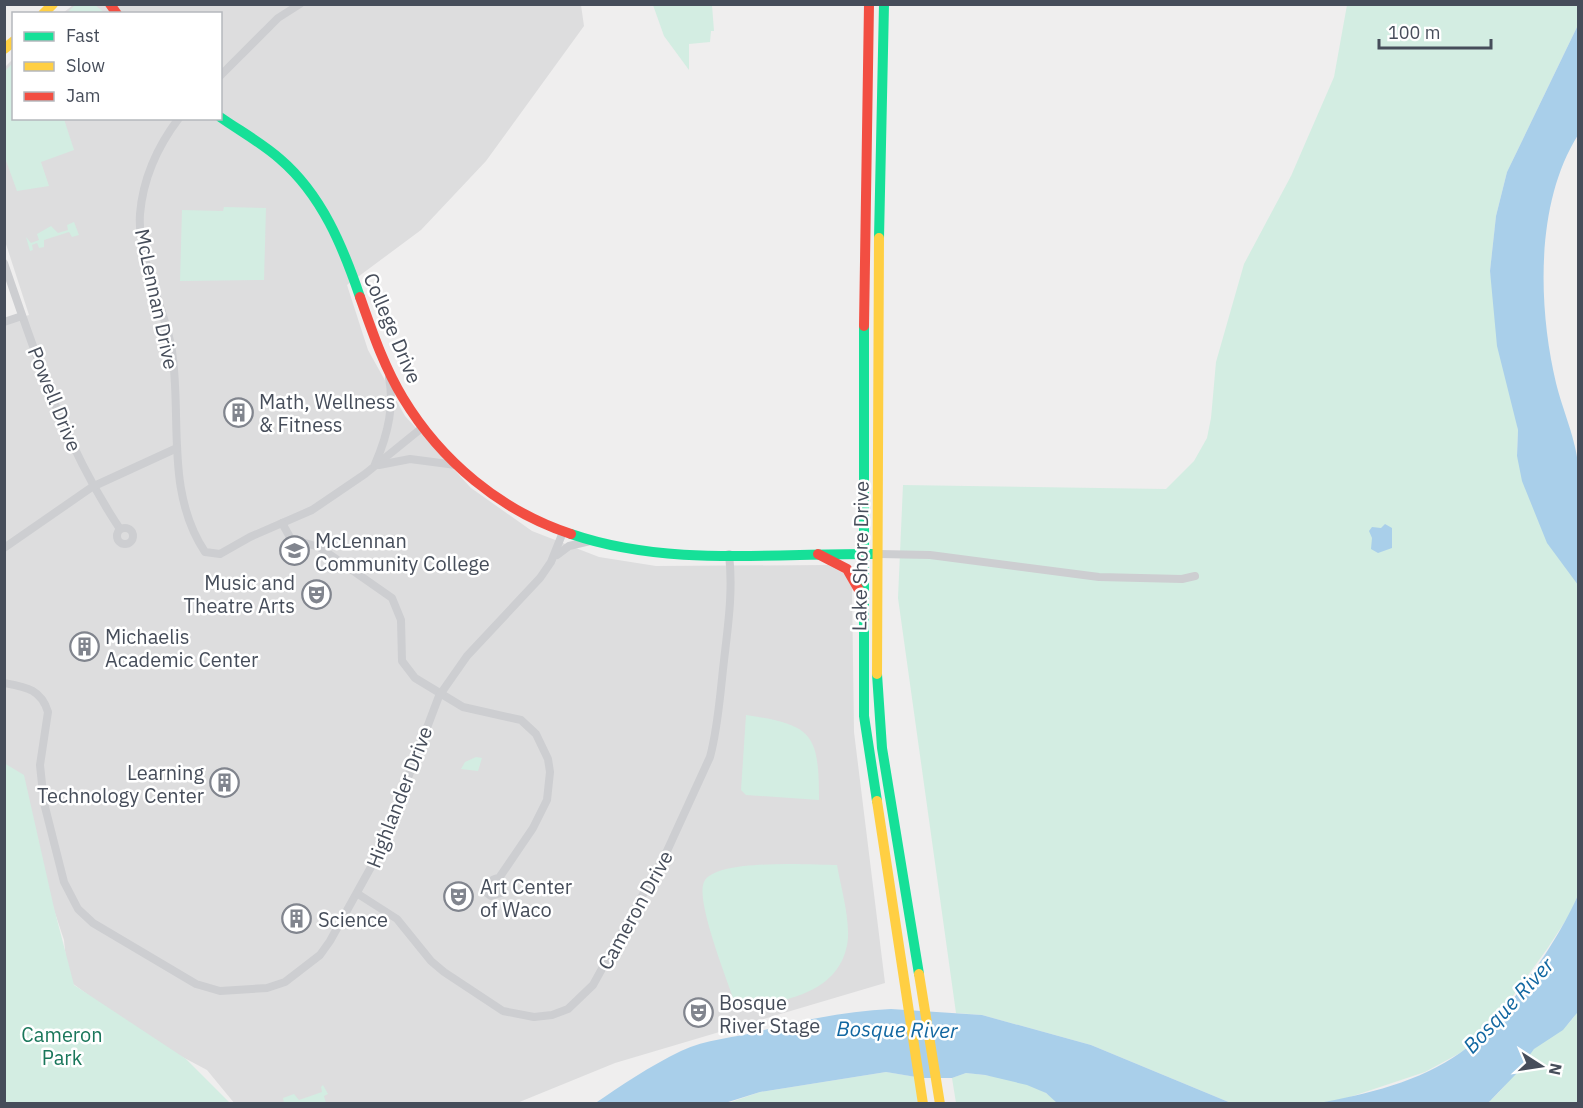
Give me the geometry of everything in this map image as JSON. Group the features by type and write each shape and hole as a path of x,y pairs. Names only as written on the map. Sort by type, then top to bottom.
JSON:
{"main road":[{"name":"Lake Shore Drive","path":"869,4 864,296 865,554 862,658 866,735 923,1104"},
{"name":"Lake Shore Drive","path":"884,4 879,218 879,719 940,1104"},
{"name":"College Drive","path":"222,118 274,153 314,196 339,242 388,369 423,427 456,465 514,509 563,532 590,541 652,553 879,554"},
{"path":"818,554 847,569 864,598"}],"street":[{"path":"279,4 286,12"},
{"path":"222,74 286,12 300,4"},
{"name":"McLennan Drive","path":"178,120 163,140 150,167 140,215 145,256 172,352 178,476 188,516 202,548 209,554 220,554 282,523"},
{"name":"Powell Drive","path":"4,263 51,398 92,487 120,529"},
{"path":"4,322 22,316"},
{"path":"373,467 387,434 391,413 392,394 388,369"},
{"path":"423,427 373,467 312,510 282,523 291,539 319,547 392,598 401,620 402,661 414,678 463,708 521,720 536,734 548,759 550,786 547,800 500,878"},
{"path":"4,548 92,487 177,448"},
{"path":"373,467 410,459 456,465"},
{"name":"Highlander Drive","path":"4,683 38,692 45,701 48,712 40,780 56,855 70,898 78,909 108,932 205,989 241,992 267,988 285,982 320,955 358,894 393,821 428,722 441,694 466,656 530,591 550,562 563,532"},
{"name":"Highlander Drive","path":"550,562 569,546 590,541"},
{"name":"Cameron Drive","path":"358,894 398,919 431,961 444,972 503,1011 534,1017 552,1015 568,1009 581,998 593,985 645,894 710,757 716,735 728,640 732,577 729,554"},
{"path":"879,554 930,555 1099,578 1182,579 1195,576"}],"shaded area":[{"name":"McLennan Community College","path":"73,5 581,5 584,26 486,161 421,230 347,285 368,350 405,416 471,488 532,531 599,557 656,566 828,565 845,574 852,588 854,732 885,983 615,1063 517,1103 235,1104 207,1070 145,1037 68,980 64,940 5,763 4,323 29,315 5,241 5,67 12,60 12,120 222,120 222,12 64,12"}],"green space":[{"path":"75,5 95,5 104,12 68,12"},
{"path":"653,5 712,5 714,31 711,31 710,42 689,44 689,70 664,36"},
{"path":"1347,5 1578,5 1578,25 1507,172 1496,216 1490,271 1518,430 1517,456 1578,585 1578,895 1570,914 1507,1004 1477,1039 1460,1053 1425,1072 1344,1099 1318,1104 1231,1103 1091,1045 982,1015 956,1013 898,598 903,485 1166,489 1194,461 1207,438 1216,362 1244,264 1291,176 1334,77"},
{"path":"12,64 12,120 64,120 74,150 41,162 49,186 17,191 5,158 5,71"},
{"path":"224,207 266,208 264,280 180,281 182,210 223,211"},
{"path":"74,222 79,235 72,237 69,232 44,240 44,247 39,248 37,243 32,245 33,250 30,251 26,237 31,243 39,240 37,234 51,226 58,233 68,230 67,225"},
{"path":"746,715 785,723 807,736 817,760 819,800 746,795 741,790"},
{"path":"476,757 482,758 478,771 461,769 465,762"},
{"name":"Cameron Park","path":"4,763 24,775 74,985 186,1059 230,1103 5,1103"},
{"path":"837,865 846,910 848,938 844,957 835,972 822,984 790,998 736,1006 708,924 704,906 704,882 712,874 744,866"},
{"path":"1578,1010 1578,1103 1486,1104 1499,1092 1533,1050 1569,1023"},
{"path":"886,1072 922,1078 920,1103 725,1104 760,1092"},
{"path":"966,1073 1028,1084 1049,1095 1057,1103 956,1103 952,1078"},
{"path":"323,1085 328,1094 324,1096 326,1103 284,1103 283,1098 294,1094 299,1100 322,1092"}],"water":[{"path":"1578,25 1578,135 1564,162 1547,223 1544,289 1550,353 1577,457 1580,511 1578,585 1547,543 1522,481 1517,456 1518,430 1497,346 1490,271 1496,216 1507,172"},
{"path":"1385,524 1392,528 1392,548 1378,553 1371,549 1372,538 1369,531 1372,527 1381,528"},
{"path":"1578,895 1577,1013 1563,1030 1534,1049 1517,1073 1490,1101 1486,1104 1318,1103 1392,1086 1428,1072 1460,1053 1476,1040 1511,1002 1543,958"},
{"name":"Bosque River","path":"891,1009 982,1015 1091,1045 1231,1103 1057,1103 1046,1093 1027,1085 985,1075 966,1073 952,1078 922,1078 886,1072 760,1092 725,1103 594,1104 658,1063 700,1044 825,1017"}],"traffic: fast":[{"path":"879,238 884,4"},
{"path":"222,118 273,153 295,173 308,189 338,241 360,297"},
{"path":"864,326 864,716 877,801"},
{"path":"571,534 607,544 682,555 873,554"},
{"path":"877,674 882,748 919,974"}],"traffic: slow":[{"path":"45,12 53,4"},
{"path":"4,49 12,43"},
{"path":"877,674 879,238"},
{"path":"877,801 923,1104"},
{"path":"919,974 940,1104"}],"traffic: jam":[{"path":"110,4 116,12"},
{"path":"864,326 869,4"},
{"path":"360,297 379,349 396,386 435,443 454,463 497,497 521,512 571,534"},
{"path":"818,554 847,569 863,597"}],"place":[{"name":"Math, Wellness & Fitness","path":"238,413"},
{"name":"McLennan Community College","path":"294,551"},
{"name":"Music and Theatre Arts","path":"316,594"},
{"name":"Michaelis Academic Center","path":"84,647"},
{"name":"Learning Technology Center","path":"225,783"},
{"name":"Art Center of Waco","path":"459,897"},
{"name":"Science","path":"297,919"},
{"name":"Bosque River Stage","path":"698,1013"}]}
